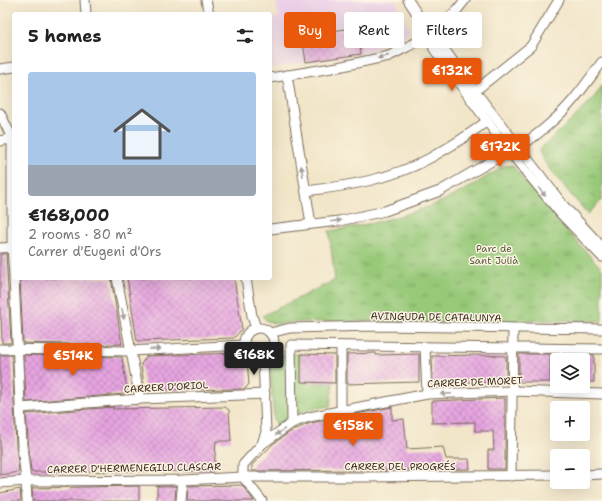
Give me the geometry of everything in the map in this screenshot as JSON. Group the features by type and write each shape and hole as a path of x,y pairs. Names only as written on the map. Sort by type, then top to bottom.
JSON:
{"street":[{"path":"85,0 86,12"},
{"path":"206,0 209,12"},
{"path":"408,0 416,12"},
{"path":"455,12 465,0"},
{"path":"475,91 531,46 559,0"},
{"path":"272,78 338,67 389,56 412,44"},
{"path":"434,48 509,151 560,213 602,257"},
{"path":"443,48 564,206 602,248"},
{"path":"519,147 551,122 574,100 602,62"},
{"path":"0,69 12,67"},
{"path":"287,75 311,224"},
{"path":"0,112 12,136"},
{"path":"306,192 336,187 392,174 429,159 468,135 487,121"},
{"path":"0,141 12,138"},
{"path":"272,229 339,221 385,211 440,192 509,151"},
{"path":"0,248 12,247"},
{"path":"14,280 22,446 27,501"},
{"path":"117,280 140,399"},
{"path":"246,280 252,316 256,328"},
{"name":"AVINGUDA DE CATALUNYA","path":"270,333 290,328 375,326 602,329"},
{"path":"261,328 270,333 274,339 274,346 271,352 264,357 253,357 249,354 244,345 246,336 252,330 261,328"},
{"path":"511,476 513,329"},
{"path":"0,349 130,351 244,345"},
{"path":"292,423 291,345 602,349"},
{"path":"341,346 341,411"},
{"path":"425,347 427,394"},
{"path":"262,444 266,432 264,357"},
{"name":"CARRER DE MORET","path":"243,477 243,465 262,444 292,423 309,417 427,394 513,391 602,394"},
{"name":"CARRER D'ORIOL","path":"20,408 140,399 265,394"},
{"path":"590,475 602,474"},
{"name":"CARRER DEL PROGRÉS","path":"243,477 363,478 550,475"},
{"path":"243,477 262,501"},
{"name":"CARRER D'HERMENEGILD CLASCAR","path":"0,483 26,481 184,480 243,477"},
{"path":"181,501 184,480"}],"shaded area":[{"path":"276,0 395,0 400,12 344,12 344,48 376,48 368,52 272,68 272,18 279,17"},
{"path":"404,20 409,31 404,34"}],"green space":[{"path":"602,86 602,200 588,214 546,163 539,150 574,118 595,96"},
{"name":"Parc de Sant Julià","path":"512,165 559,222 602,269 602,321 541,320 498,323 452,323 374,321 296,322 278,324 267,321 262,316 335,280 329,231 379,222 429,207 465,190 504,166"},
{"path":"301,354 301,382 333,383 330,406 305,410 278,428 274,419 270,369 281,356"}],"building":[{"path":"344,29 344,48 360,48 361,54 306,62 304,48 336,48 336,30"},
{"path":"0,254 6,254 11,343 2,343 0,318"},
{"path":"20,280 111,280 122,344 23,343"},
{"path":"127,280 234,280 242,329 234,338 137,341"},
{"path":"237,353 247,361 249,384 245,389 151,390 144,385 141,364 147,356"},
{"path":"376,353 376,355 419,354 419,382 347,384 347,354"},
{"path":"301,354 335,355 335,383 301,382"},
{"path":"519,354 550,354 550,382 519,382"},
{"path":"0,355 12,355 16,446 19,472 0,475"},
{"path":"24,355 122,357 127,390 124,394 26,402"},
{"path":"590,355 594,355 594,382 590,382"},
{"path":"432,356 506,356 506,383 463,382 433,384"},
{"path":"505,398 505,469 488,469 488,450 494,450 493,431 475,431 475,422 432,423 432,401"},
{"path":"114,407 112,409 225,407 229,410 231,441 216,441 214,471 31,472 26,414"},
{"path":"392,407 392,420 404,419 407,449 443,447 446,459 469,459 470,469 252,471 252,465 273,444 290,432 303,426 311,423"},
{"path":"242,485 254,501 187,501 188,486"},
{"path":"139,486 139,501 33,501 32,488"},
{"path":"157,486 176,486 175,501 157,501"},
{"path":"20,489 21,501 0,501 0,493"}]}
